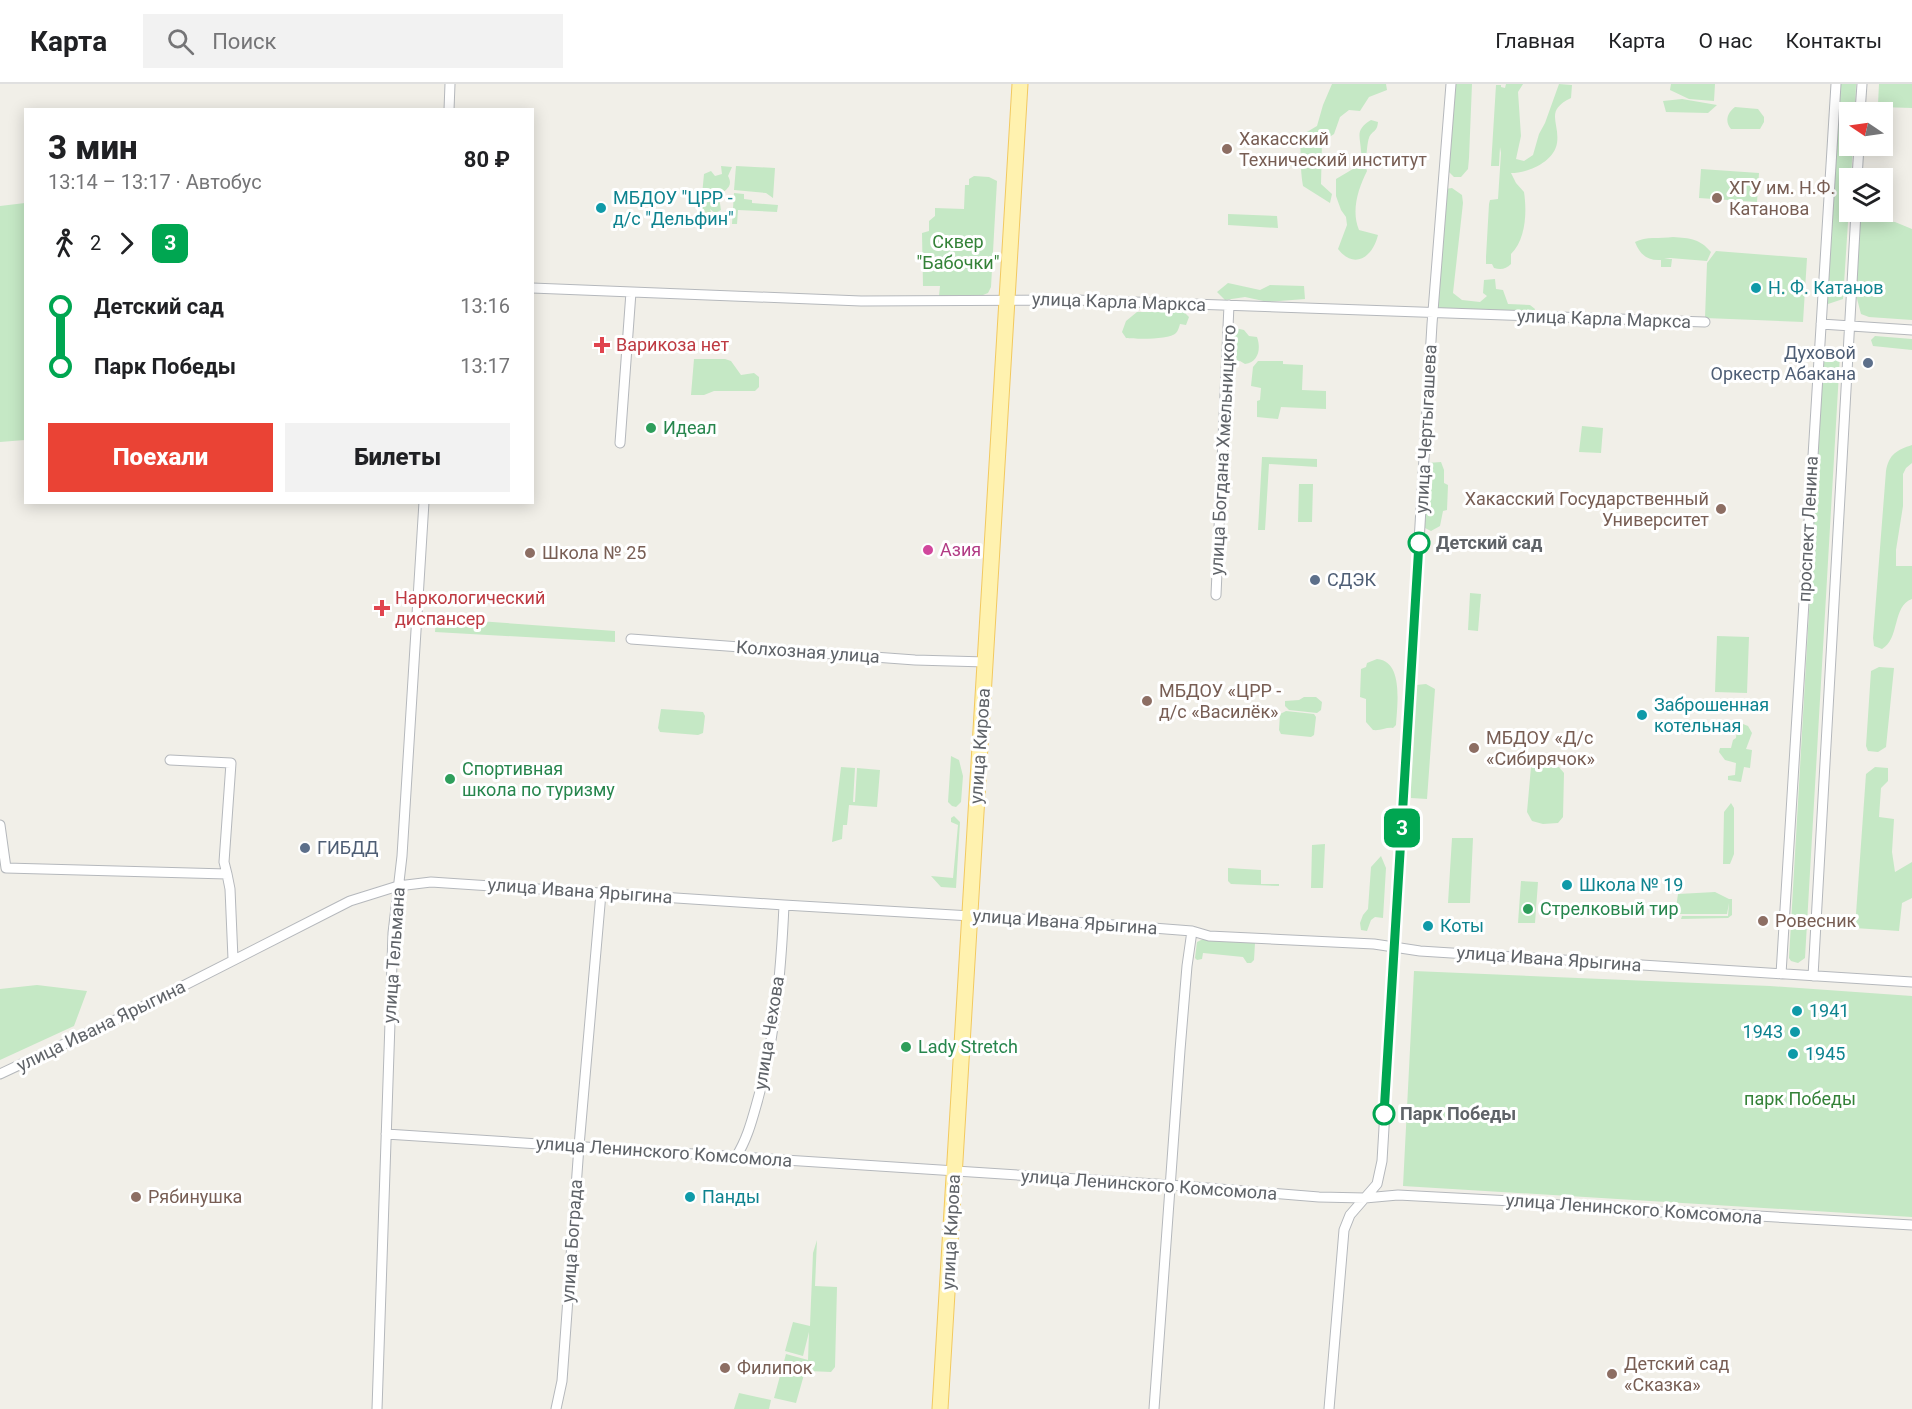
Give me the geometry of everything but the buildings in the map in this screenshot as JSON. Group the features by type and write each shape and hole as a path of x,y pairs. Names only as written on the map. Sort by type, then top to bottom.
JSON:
{"main road":[{"name":"улица Кирова","path":"940,1409 1020,84"}],"street":[{"path":"449,108 450,84"},
{"name":"улица Чертыгашева","path":"1329,1409 1342,1238 1346,1222 1355,1208 1374,1188 1381,1171 1433,314 1451,84"},
{"name":"проспект Ленина","path":"1781,974 1836,84"},
{"path":"1861,102 1862,84"},
{"name":"проспект Ленина","path":"1813,976 1855,222"},
{"name":"улица Карла Маркса","path":"534,288 861,301 1076,300 1705,322"},
{"path":"620,443 631,292"},
{"name":"улица Богдана Хмельницкого","path":"1216,595 1230,305"},
{"path":"1821,324 1912,330"},
{"name":"улица Тельмана","path":"377,1409 393,933 424,504"},
{"name":"Колхозная улица","path":"631,639 915,660 986,662"},
{"path":"170,760 231,763 224,862 230,889 233,959"},
{"path":"0,825 6,868 227,874"},
{"name":"улица Ивана Ярыгина","path":"0,1074 126,1015 350,901 398,886 431,882 1192,930 1209,936 1374,944 1420,951 1912,982"},
{"name":"улица Бограда","path":"556,1409 562,1382 579,1146 602,893"},
{"name":"улица Чехова","path":"736,1157 745,1142 764,1081 776,1004 784,905"},
{"path":"1154,1409 1187,966 1192,930"},
{"name":"улица Ленинского Комсомола","path":"386,1134 1365,1198 1398,1195 1531,1202 1627,1212 1688,1212 1912,1225"}],"green space":[{"path":"1332,84 1386,84 1387,90 1369,97 1360,111 1349,110 1340,117 1334,134 1322,142 1321,184 1332,194 1330,203 1303,186 1300,136 1317,126"},
{"path":"1453,84 1472,84 1468,169 1461,177 1454,177 1448,171"},
{"path":"1506,84 1523,84 1518,92 1521,136 1516,159 1524,161 1533,155 1559,84 1572,85 1571,98 1555,112 1557,143 1551,156 1532,169 1511,173 1524,192 1524,225 1520,241 1511,254 1511,264 1499,269 1494,268 1492,264 1486,264 1486,257 1489,204 1490,200 1498,199 1501,153 1500,147 1499,166 1491,166 1496,85 1505,88"},
{"path":"1671,84 1715,84 1714,101 1689,99 1670,90"},
{"path":"1840,84 1856,84 1855,102 1839,102 1839,156 1852,156 1852,168 1839,168 1839,222 1848,222 1843,299 1828,304 1826,296"},
{"path":"1879,84 1912,84 1912,108 1893,107 1893,102 1878,102"},
{"path":"1682,99 1717,105 1708,113 1666,112 1663,101"},
{"path":"1735,107 1758,109 1764,117 1760,129 1731,129 1728,117 1730,111"},
{"path":"1371,120 1378,122 1376,130 1368,140 1367,171 1358,193 1356,215 1359,230 1378,235 1376,243 1367,255 1356,260 1350,259 1338,249 1347,225 1346,217 1336,196 1336,179 1358,166 1361,154 1361,130"},
{"path":"721,166 732,167 728,176 730,183 728,188 719,197 721,210 715,213 710,209 708,217 700,216 704,174 711,171 715,176 722,174"},
{"path":"736,166 775,168 773,198 766,193 734,190"},
{"path":"1701,169 1759,173 1757,202 1699,198"},
{"name":"Сквер \"Бабочки\"","path":"974,176 989,177 997,181 991,287 988,293 983,295 939,296 940,286 923,286 922,233 929,231 929,221 935,216 935,208 964,209 965,185 969,185 969,179"},
{"path":"1452,188 1462,195 1463,203 1453,293 1462,300 1480,302 1487,296 1483,293 1484,280 1495,279 1496,289 1503,290 1508,304 1530,305 1535,309 1533,314 1438,309 1445,189"},
{"path":"734,193 744,194 744,199 752,200 752,203 778,205 777,212 738,210 737,224 732,224"},
{"path":"24,203 24,440 0,442 0,206"},
{"path":"1228,214 1277,216 1278,228 1228,225"},
{"path":"1860,222 1895,222 1912,229 1912,320 1869,317 1861,314 1855,291"},
{"path":"1648,238 1690,239 1703,244 1711,252 1707,261 1670,258 1664,259 1672,259 1671,267 1661,267 1661,260 1645,256 1635,242"},
{"path":"1716,251 1807,258 1803,322 1705,318 1707,263"},
{"path":"1228,283 1260,290 1270,285 1304,286 1305,299 1268,302 1245,297 1225,300 1217,292"},
{"path":"1137,312 1184,312 1189,317 1186,325 1180,324 1177,332 1167,337 1126,338 1122,332 1126,321"},
{"path":"1235,328 1244,330 1249,336 1257,337 1258,354 1250,363 1232,362 1230,344"},
{"path":"1875,336 1912,339 1912,350 1873,346 1871,340"},
{"path":"1824,352 1840,355 1805,958 1798,963 1789,958"},
{"path":"694,359 731,361 741,375 754,373 759,377 759,387 755,391 714,391 704,395 691,395"},
{"path":"1258,361 1283,361 1283,364 1303,365 1302,390 1326,391 1326,409 1281,407 1278,419 1257,417 1257,401 1260,400 1261,388 1251,386 1253,367"},
{"path":"1582,426 1603,428 1601,453 1579,452"},
{"path":"1912,445 1912,463 1903,474 1903,506 1896,550 1896,566 1912,566 1912,599 1901,608 1891,638 1882,649 1874,646 1873,638 1886,471 1889,460 1894,454"},
{"path":"1262,457 1317,459 1317,467 1269,464 1265,530 1258,530"},
{"path":"1441,462 1444,470 1444,483 1448,485 1447,510 1443,511 1440,526 1431,531 1425,528 1420,519 1427,463"},
{"path":"1299,484 1313,484 1312,522 1298,522"},
{"path":"1470,593 1481,594 1478,631 1468,630"},
{"path":"436,618 615,631 615,642 435,632"},
{"path":"1717,636 1749,637 1747,693 1715,692"},
{"path":"1377,659 1392,667 1398,696 1396,725 1393,728 1373,730 1366,722 1366,699 1360,697 1361,669 1366,667 1367,663"},
{"path":"1879,667 1894,668 1886,747 1878,752 1868,751 1866,746 1871,671"},
{"path":"1426,684 1435,689 1427,799 1411,798 1409,776 1413,698 1416,685"},
{"path":"1304,697 1316,697 1322,702 1321,710 1317,713 1289,710 1285,706 1285,701 1299,700"},
{"path":"661,709 703,712 705,716 703,733 698,735 660,732 658,728"},
{"path":"1286,711 1314,714 1316,717 1314,735 1311,737 1281,734 1280,714"},
{"path":"1743,724 1748,726 1752,733 1746,749 1752,750 1750,768 1744,767 1741,782 1728,780 1728,776 1735,775 1736,763 1725,760 1719,752 1720,748 1731,748 1736,738 1737,726"},
{"path":"951,756 959,760 963,776 961,802 956,807 948,802"},
{"path":"1537,764 1559,767 1564,773 1563,817 1558,823 1543,824 1532,821 1527,812 1531,767"},
{"path":"841,767 855,768 853,802 855,802 857,768 880,770 877,807 849,805 847,825 843,825 842,839 832,842"},
{"path":"1875,767 1888,768 1888,781 1881,788 1879,817 1894,819 1892,852 1895,872 1912,862 1912,898 1902,903 1899,931 1855,928 1866,774"},
{"path":"1731,803 1734,808 1734,854 1730,864 1723,864 1724,812"},
{"path":"954,816 960,822 956,888 941,887 931,876 953,878 958,825 951,822"},
{"path":"1452,838 1473,838 1470,903 1448,903"},
{"path":"1325,844 1323,888 1311,888 1312,845"},
{"path":"1381,856 1386,868 1383,918 1375,917 1371,920 1367,931 1361,930 1360,923 1368,909 1371,867"},
{"path":"1228,868 1261,870 1261,884 1279,884 1279,886 1231,884 1228,881"},
{"name":"Стрелковый тир","path":"1521,881 1538,882 1535,923 1518,923"},
{"path":"1715,892 1732,899 1732,915 1728,918 1681,919 1682,916 1728,916 1729,903 1727,914 1675,914 1678,894"},
{"path":"1203,939 1253,941 1255,943 1254,960 1247,963 1243,957 1203,953 1202,959 1197,960 1195,958 1197,942"},
{"name":"парк Победы","path":"1414,971 1770,986 1912,996 1912,1217 1403,1186"},
{"path":"37,985 87,991 74,1026 0,1060 0,989"},
{"path":"817,1240 815,1286 837,1287 835,1367 831,1372 808,1371 807,1364 796,1403 774,1398 786,1354 808,1360 809,1332 803,1356 785,1351 793,1322 810,1326 813,1253"},
{"path":"739,1393 771,1400 769,1409 734,1409"}],"bus line":[{"name":"3","path":"1384,1114 1419,543"}],"place":[{"name":"Хакасский Технический институт","path":"1227,149"},
{"name":"ХГУ им. Н.Ф. Катанова","path":"1717,198"},
{"name":"МБДОУ \"ЦРР - д/с \"Дельфин\"","path":"601,208"},
{"name":"Н. Ф. Катанов","path":"1756,288"},
{"name":"Варикоза нет","path":"602,345"},
{"name":"Духовой Оркестр Абакана","path":"1868,363"},
{"name":"Идеал","path":"651,428"},
{"name":"Хакасский Государственный Университет","path":"1721,509"},
{"name":"Детский сад","path":"1419,543"},
{"name":"Азия","path":"928,550"},
{"name":"Школа № 25","path":"530,553"},
{"name":"СДЭК","path":"1315,580"},
{"name":"Наркологический диспансер","path":"382,608"},
{"name":"МБДОУ «ЦРР - д/с «Василёк»","path":"1147,701"},
{"name":"Заброшенная котельная","path":"1642,715"},
{"name":"МБДОУ «Д/с «Сибирячок»","path":"1474,748"},
{"name":"Спортивная школа по туризму","path":"450,779"},
{"name":"ГИБДД","path":"305,848"},
{"name":"Школа № 19","path":"1567,885"},
{"name":"Стрелковый тир","path":"1528,909"},
{"name":"Ровесник","path":"1763,921"},
{"name":"Коты","path":"1428,926"},
{"name":"1941","path":"1797,1011"},
{"name":"1943","path":"1795,1032"},
{"name":"Lady Stretch","path":"906,1047"},
{"name":"1945","path":"1793,1054"},
{"name":"Парк Победы","path":"1384,1114"},
{"name":"Рябинушка","path":"136,1197"},
{"name":"Панды","path":"690,1197"},
{"name":"Филипок","path":"725,1368"},
{"name":"Детский сад «Сказка»","path":"1612,1374"}]}
